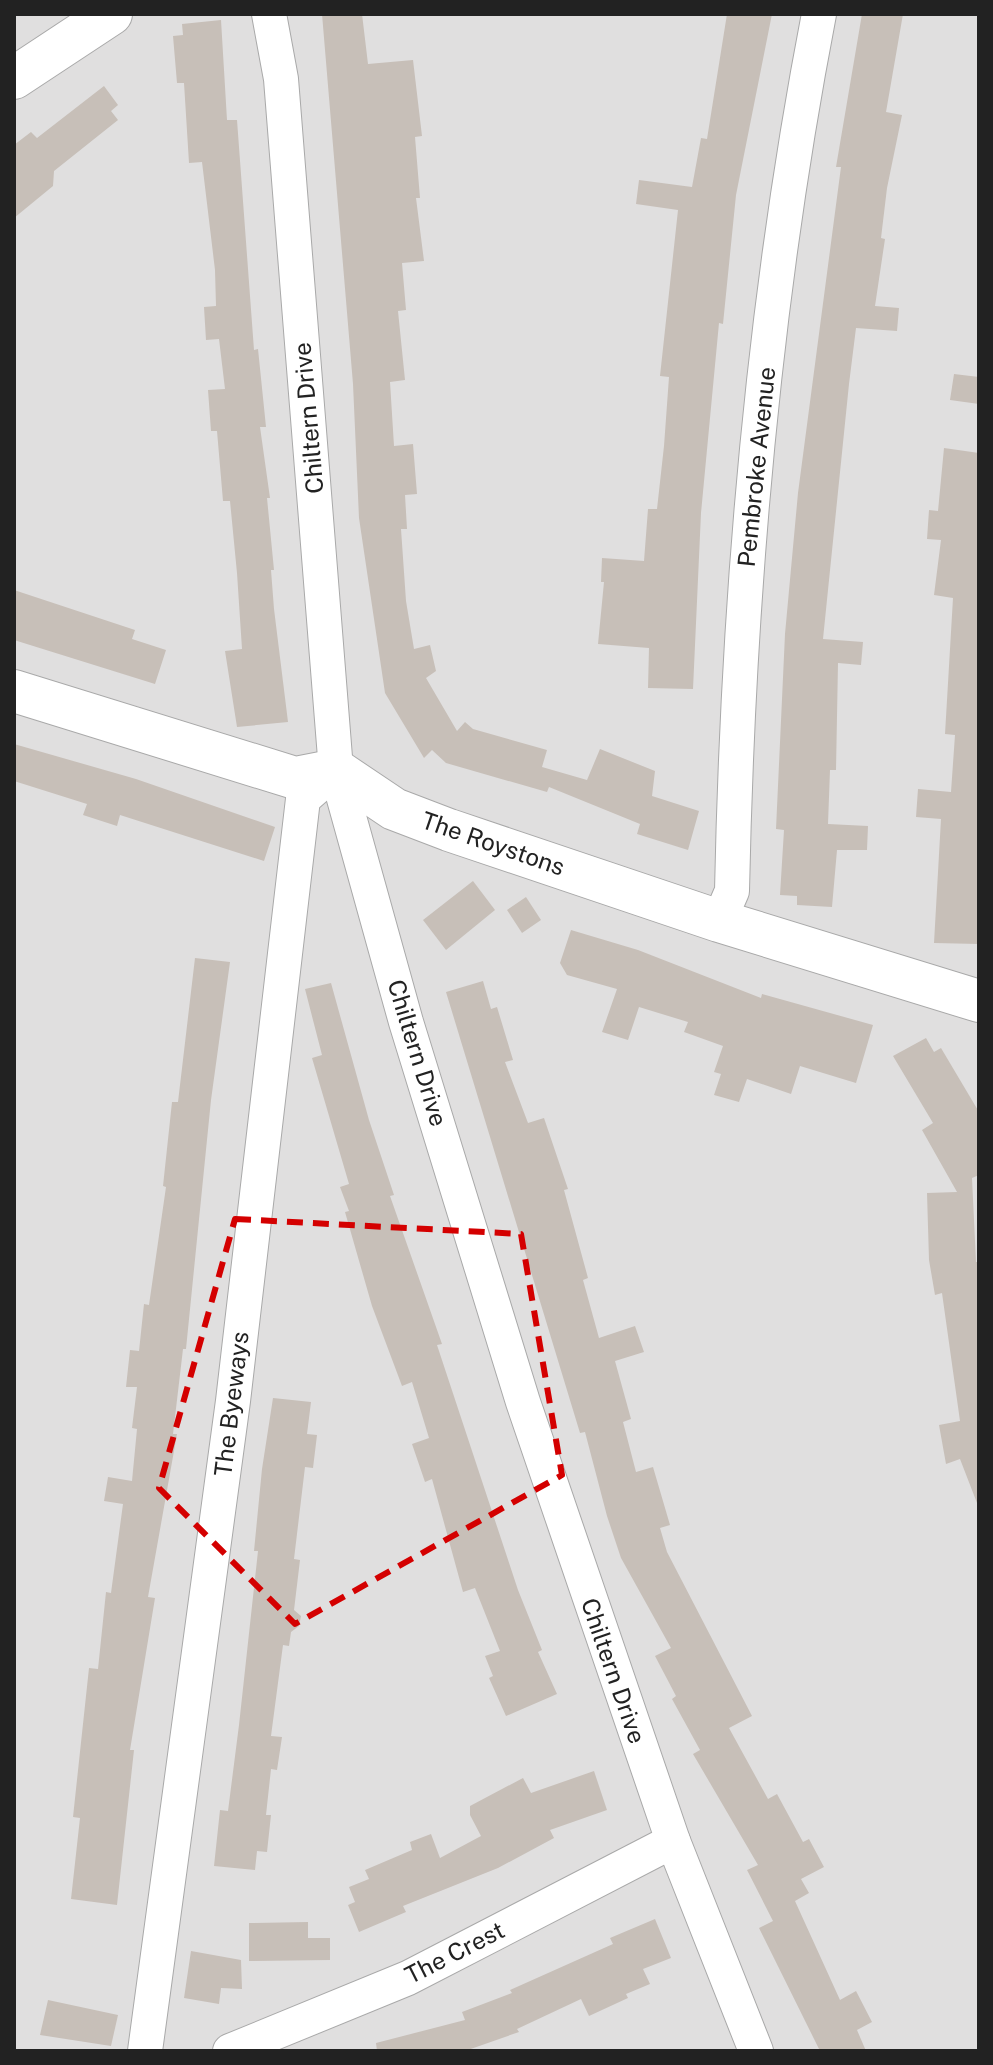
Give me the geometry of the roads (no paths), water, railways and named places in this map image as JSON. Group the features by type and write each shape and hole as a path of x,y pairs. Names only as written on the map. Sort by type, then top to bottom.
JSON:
{"street":[{"path":"14,78 111,14"},
{"name":"Chiltern Drive","path":"269,14 283,95 336,770 406,1022 523,1402 673,1841 756,2051"},
{"name":"Pembroke Avenue","path":"719,921 732,891 738,659 762,403 790,165 819,14"},
{"path":"14,691 295,778 336,770"},
{"name":"The Roystons","path":"336,770 394,809 435,825 719,921 979,1001"},
{"name":"The Byeways","path":"145,2051 231,1417 303,799 336,770"},
{"name":"The Crest","path":"230,2051 408,1978 673,1841"}]}
